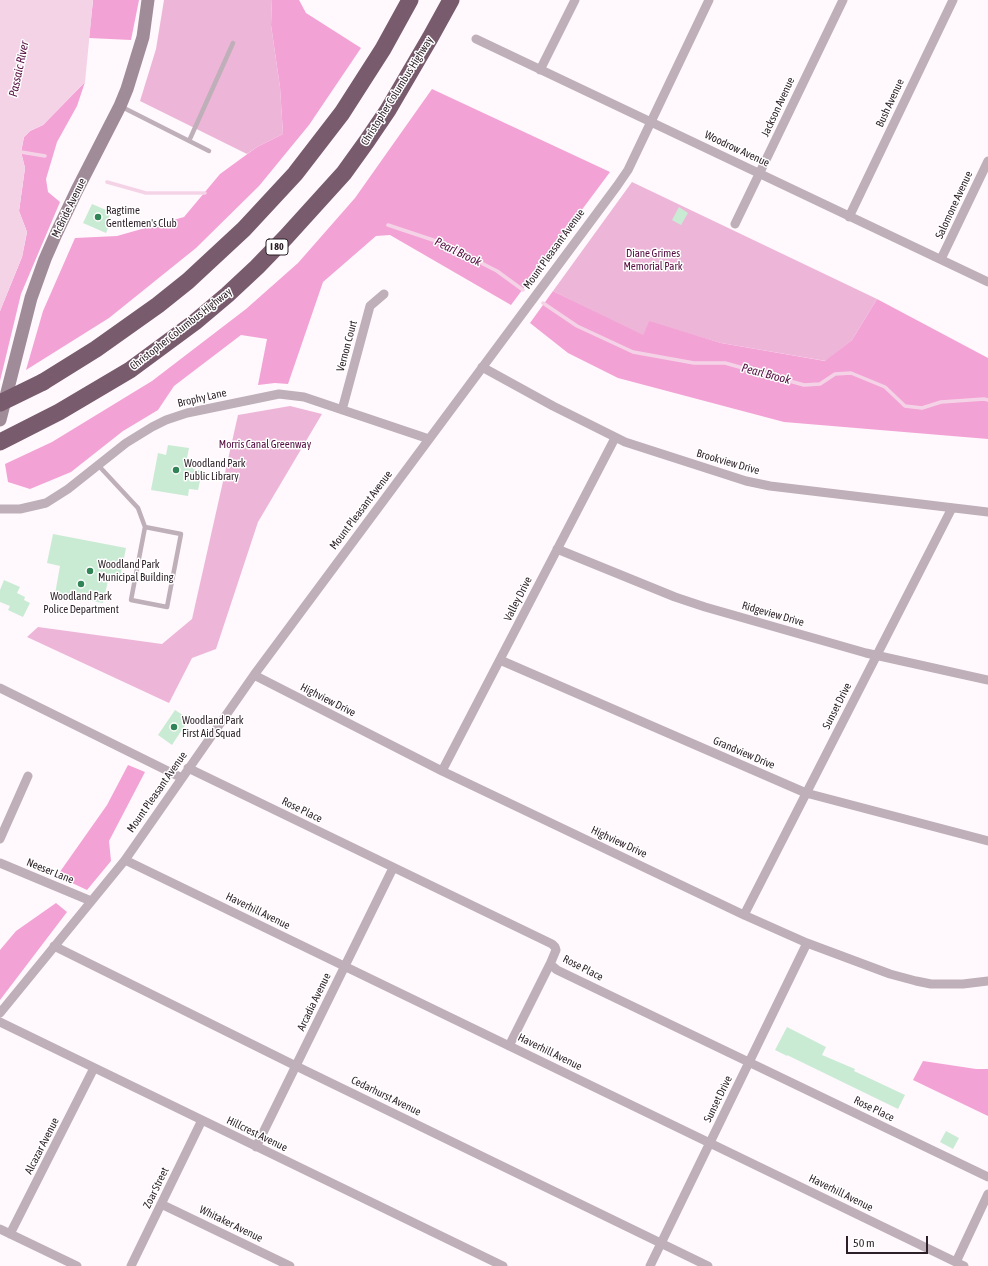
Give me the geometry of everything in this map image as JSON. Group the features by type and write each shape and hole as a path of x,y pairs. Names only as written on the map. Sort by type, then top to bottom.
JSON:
{"highway":[{"path":"0,403 43,382 128,328 188,281 244,229 295,174 342,113 383,49 410,0"},
{"name":"Christopher Columbus Highway","path":"0,442 33,426 95,392 163,346 227,295 286,237 344,173 392,104 451,0"}],"main road":[{"name":"McBride Avenue","path":"0,420 31,298 45,259 77,190 120,106 134,70 143,37 148,0"}],"street":[{"path":"540,70 575,0"},
{"name":"Mount Pleasant Avenue","path":"0,1013 125,860 188,768 254,676 624,175 709,0"},
{"name":"Jackson Avenue","path":"735,224 842,0"},
{"name":"Bush Avenue","path":"850,216 953,0"},
{"name":"Woodrow Avenue","path":"476,39 988,282"},
{"name":"Salomone Avenue","path":"941,259 988,161"},
{"name":"Vernon Court","path":"342,410 370,306 384,294"},
{"name":"Brookview Drive","path":"482,366 553,406 615,438 746,481 770,486 988,512"},
{"name":"Brophy Lane","path":"0,509 20,509 46,503 68,489 114,452 152,427 166,420 187,413 279,394 304,397 429,439"},
{"name":"Valley Drive","path":"442,771 615,438"},
{"name":"Sunset Drive","path":"744,915 952,508"},
{"name":"Ridgeview Drive","path":"557,549 682,599 877,656 988,680"},
{"name":"Grandview Drive","path":"500,660 806,793 988,841"},
{"name":"Highview Drive","path":"254,676 442,771 744,915 807,942 883,971 916,981 931,984 963,984 988,981"},
{"path":"0,688 182,778"},
{"name":"Rose Place","path":"188,768 552,944 556,950 551,965 558,970 988,1177"},
{"path":"0,839 28,776"},
{"name":"Haverhill Avenue","path":"125,860 964,1266"},
{"name":"Neeser Lane","path":"0,863 91,901"},
{"name":"Arcadia Avenue","path":"256,1147 393,868"},
{"name":"Sunset Drive","path":"650,1266 807,942"},
{"name":"Cedarhurst Avenue","path":"54,946 296,1066 662,1242 708,1266"},
{"path":"509,1046 551,962"},
{"name":"Hillcrest Avenue","path":"0,1022 503,1266"},
{"name":"Alcazar Avenue","path":"10,1234 94,1068"},
{"name":"Zoar Street","path":"131,1266 202,1120"},
{"path":"956,1262 988,1194"},
{"name":"Whitaker Avenue","path":"161,1204 290,1266"},
{"path":"0,1229 77,1266"}],"lane":[{"path":"189,140 232,43"},
{"path":"120,106 209,151"},
{"path":"98,465 138,508 145,527 132,600 167,607 181,534 145,527"}],"green space":[{"path":"164,0 272,0 271,25 280,87 283,134 257,147 247,154 140,101 156,49"},
{"name":"Diane Grimes Memorial Park","path":"632,182 877,299 852,340 826,361 721,343 649,322 643,336 553,291"},
{"name":"Morris Canal Greenway","path":"290,406 322,414 258,522 216,649 192,658 169,703 27,637 38,627 162,644 192,619 238,415"}],"shaded area":[{"path":"93,0 139,0 131,40 89,38"},
{"path":"272,0 299,0 306,13 361,48 309,125 259,186 196,248 109,318 26,370 43,311 75,238 117,236 184,217 220,174 257,147 283,134 280,87 271,25"},
{"path":"85,82 77,106 57,142 46,179 48,192 60,202 21,294 0,381 0,311 22,257 27,232 19,211 25,168 21,152 24,137 30,131 43,125"},
{"path":"432,89 610,172 511,305 390,235 376,236 323,282 288,384 275,383 258,385 267,339 241,335 174,386 158,410 123,431 71,472 30,489 8,482 5,464 52,442 152,381 246,309 298,263 355,198"},
{"path":"553,291 643,335 649,321 721,343 825,361 852,340 877,299 988,358 988,439 784,422 618,378 568,353 530,323"},
{"path":"128,765 145,772 109,841 111,861 87,890 57,876 107,805"},
{"path":"56,903 67,912 0,1000 0,950 16,931"},
{"path":"923,1061 976,1069 988,1069 988,1116 913,1080"}],"water":[{"name":"Passaic River","path":"0,0 93,0 85,82 43,125 30,131 24,137 21,152 25,168 19,211 27,232 22,257 0,311"}],"building":[{"name":"Ragtime Gentlemen's Club","path":"92,204 111,212 107,222 110,223 106,233 83,223"},
{"path":"679,207 688,213 681,225 672,220"},
{"name":"Woodland Park Public Library","path":"168,445 189,448 187,458 194,460 193,469 202,471 198,490 189,489 188,496 151,490 158,453 166,455"},
{"name":"Woodland Park Municipal Building","path":"53,534 126,548 120,578 109,576 103,603 55,594 60,566 47,563"},
{"path":"4,580 20,587 17,593 25,597 24,600 30,603 23,617 8,610 10,606 0,602 0,590"},
{"name":"Woodland Park First Aid Squad","path":"175,710 189,719 172,745 158,735"},
{"path":"787,1027 826,1047 822,1055 855,1069 854,1071 905,1095 898,1109 775,1050"},
{"path":"946,1131 959,1138 953,1149 940,1142"}],"waterway":[{"name":"Pearl Brook","path":"21,152 45,156"},
{"name":"Pearl Brook","path":"107,182 146,193 205,193"},
{"name":"Pearl Brook","path":"388,225 442,243 497,271 523,290"},
{"name":"Pearl Brook","path":"543,303 577,326 633,352 694,363 725,363 804,385 820,384 835,374 851,373 885,387 905,406 922,408 941,402 988,400"}],"place":[{"name":"Ragtime Gentlemen's Club","path":"98,217"},
{"name":"Woodland Park Public Library","path":"176,470"},
{"name":"Woodland Park Municipal Building","path":"90,571"},
{"name":"Woodland Park Police Department","path":"81,584"},
{"name":"Woodland Park First Aid Squad","path":"174,727"}]}
